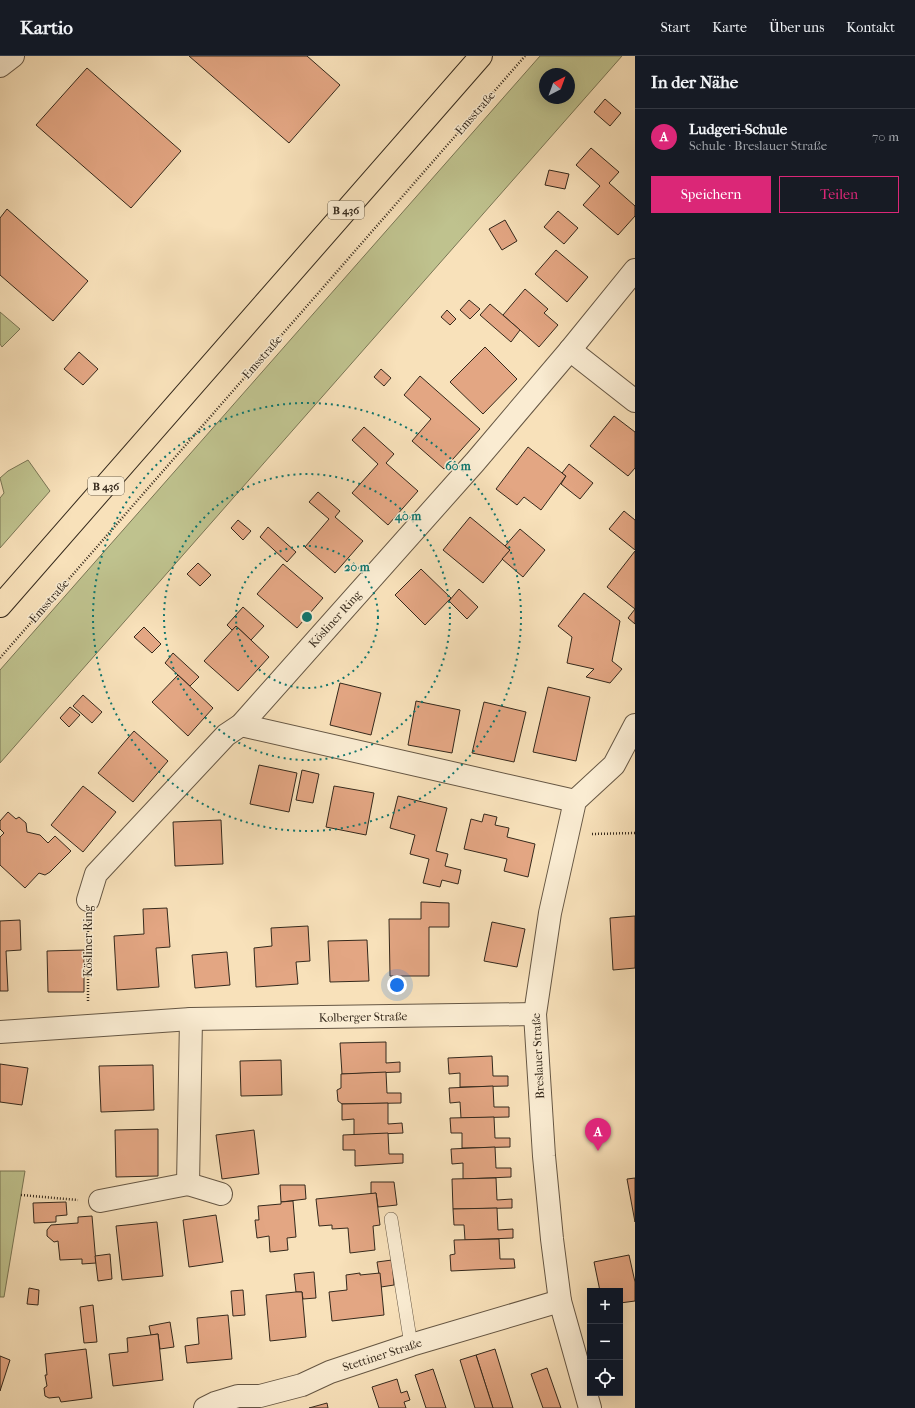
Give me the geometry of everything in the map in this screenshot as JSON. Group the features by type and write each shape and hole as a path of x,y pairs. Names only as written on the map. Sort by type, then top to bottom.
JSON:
{"main road":[{"name":"B 436","path":"0,606 481,56"}],"street":[{"path":"0,66 13,56"},
{"name":"Kösliner Ring","path":"88,900 96,874 226,736 241,725 475,462 570,350 635,270"},
{"path":"570,350 635,401"},
{"path":"241,725 575,801 614,765 635,725"},
{"name":"Breslauer Straße","path":"575,801 550,913 535,1014 544,1156 552,1239 560,1300 590,1408"},
{"name":"Kolberger Straße","path":"0,1032 191,1019 535,1014"},
{"path":"188,1184 191,1019"},
{"path":"100,1201 188,1184 221,1194"},
{"name":"Stettiner Straße","path":"205,1408 215,1403 238,1396 260,1396 302,1385 330,1372 412,1345 560,1300"}],"lane":[{"path":"391,1219 412,1345"}],"path":[{"name":"Emsstraße","path":"0,658 525,56"},
{"path":"567,835 635,833"},
{"name":"Kösliner Ring","path":"88,900 89,1026"},
{"path":"21,1195 100,1201"}],"green space":[{"path":"540,56 622,56 0,763 0,670"},
{"path":"0,312 20,329 2,347 0,344"},
{"path":"28,460 50,491 0,548 0,498 4,493 0,478 8,471"},
{"path":"0,1171 25,1171 4,1297 0,1297"}],"building":[{"path":"189,56 307,56 340,85 289,143"},
{"path":"87,68 181,151 131,208 36,125"},
{"path":"605,99 621,113 610,126 594,112"},
{"path":"591,148 619,172 609,183 635,206 635,216 618,235 583,205 600,186 576,165"},
{"path":"549,170 569,174 565,189 545,185"},
{"path":"7,209 88,281 53,321 0,275 0,218"},
{"path":"558,211 578,228 564,244 544,227"},
{"path":"505,220 517,241 502,250 489,229"},
{"path":"556,250 588,277 567,302 535,274"},
{"path":"525,289 548,309 544,313 558,325 539,347 503,315"},
{"path":"469,300 480,309 470,319 460,310"},
{"path":"490,304 520,330 511,342 480,315"},
{"path":"447,310 456,319 450,325 441,317"},
{"path":"485,347 517,379 483,414 450,382"},
{"path":"79,352 98,369 83,385 64,369"},
{"path":"381,369 391,378 384,386 374,377"},
{"path":"420,376 480,429 444,469 412,441 431,419 404,395"},
{"path":"614,416 635,432 635,468 628,476 590,446"},
{"path":"364,427 394,454 386,463 418,491 388,525 352,493 378,464 352,440"},
{"path":"528,447 566,476 541,510 524,497 517,505 496,489"},
{"path":"569,464 593,483 580,499 561,484 566,476 562,473"},
{"path":"318,492 340,511 335,517 363,541 335,573 305,547 329,519 309,502"},
{"path":"624,511 635,520 635,550 609,529"},
{"path":"470,517 510,550 483,583 443,550"},
{"path":"238,520 251,531 243,540 231,528"},
{"path":"268,527 296,552 287,562 260,537"},
{"path":"520,529 545,550 523,577 502,559 510,550 505,546"},
{"path":"635,551 635,609 607,587"},
{"path":"198,563 211,575 200,586 187,574"},
{"path":"283,564 323,598 297,628 257,594"},
{"path":"421,569 451,598 425,625 395,595"},
{"path":"459,589 478,607 467,619 449,601"},
{"path":"584,593 620,621 612,661 622,669 610,683 586,677 594,669 567,663 572,637 558,626"},
{"path":"243,607 264,626 251,640 236,626 232,630 227,625"},
{"path":"635,609 635,624 628,618"},
{"path":"236,626 269,657 238,691 204,661"},
{"path":"144,627 161,644 152,653 134,637"},
{"path":"173,653 199,677 190,686 165,663"},
{"path":"178,675 213,708 188,736 152,702"},
{"path":"340,683 381,693 371,735 330,725"},
{"path":"548,687 590,697 576,761 533,752"},
{"path":"83,695 102,712 92,723 73,706"},
{"path":"416,701 460,710 452,753 408,745"},
{"path":"484,702 526,712 514,762 472,753"},
{"path":"70,707 80,715 69,727 60,718"},
{"path":"134,731 168,761 133,802 98,773"},
{"path":"259,765 297,773 289,812 250,804"},
{"path":"302,770 319,774 313,803 296,800"},
{"path":"83,786 116,812 83,852 51,825"},
{"path":"334,786 374,793 366,835 326,827"},
{"path":"398,796 447,808 436,851 448,854 445,866 461,870 458,884 442,880 440,887 423,883 429,859 410,854 415,835 390,828"},
{"path":"8,812 16,819 19,817 26,823 27,832 40,835 48,843 55,836 71,851 50,872 45,875 39,873 25,888 0,865 0,837 4,833 0,829 0,821"},
{"path":"484,814 497,817 495,825 509,828 507,837 535,844 528,877 504,871 507,859 464,849 471,819 482,822"},
{"path":"221,820 223,864 175,866 173,822"},
{"path":"421,902 449,903 449,927 429,927 429,976 390,976 389,919 421,919"},
{"path":"167,908 170,947 156,948 159,987 117,990 114,936 144,934 143,909"},
{"path":"635,916 635,968 613,970 610,918"},
{"path":"20,920 21,950 6,951 8,991 0,991 0,921"},
{"path":"492,922 525,929 517,967 484,961"},
{"path":"308,926 310,961 296,962 298,984 256,987 254,948 272,946 271,928"},
{"path":"367,940 369,981 330,982 328,941"},
{"path":"84,950 84,992 48,992 47,951"},
{"path":"227,952 230,985 195,988 192,955"},
{"path":"386,1042 386,1063 400,1062 400,1072 342,1074 340,1043"},
{"path":"492,1056 493,1076 508,1076 508,1086 460,1087 460,1073 449,1074 448,1058"},
{"path":"281,1060 282,1095 241,1096 240,1061"},
{"path":"0,1064 28,1068 22,1105 0,1102"},
{"path":"153,1065 154,1110 101,1112 99,1066"},
{"path":"386,1072 387,1093 401,1093 401,1103 342,1104 338,1101 337,1090 341,1088 341,1074"},
{"path":"493,1086 494,1107 509,1107 509,1117 461,1118 460,1102 450,1103 449,1088"},
{"path":"388,1103 388,1124 402,1123 403,1133 354,1135 354,1119 342,1120 342,1104"},
{"path":"494,1117 495,1138 510,1138 510,1147 462,1148 462,1133 451,1133 450,1118"},
{"path":"158,1129 158,1176 116,1177 115,1130"},
{"path":"254,1130 259,1174 222,1179 216,1135"},
{"path":"388,1133 389,1154 403,1154 403,1163 355,1166 355,1150 343,1150 343,1135"},
{"path":"495,1147 496,1168 511,1168 511,1177 463,1179 463,1163 452,1164 451,1149"},
{"path":"496,1178 497,1200 512,1199 512,1208 453,1209 452,1179"},
{"path":"635,1178 635,1222 627,1179"},
{"path":"371,1182 394,1182 397,1205 378,1207 376,1193 371,1194"},
{"path":"280,1185 305,1185 306,1199 281,1202"},
{"path":"376,1193 380,1225 373,1226 375,1250 350,1253 348,1228 332,1229 332,1225 319,1226 316,1199"},
{"path":"293,1201 296,1237 287,1238 288,1250 270,1252 269,1236 257,1238 255,1220 259,1220 258,1206 281,1204 281,1202"},
{"path":"66,1202 67,1215 56,1216 56,1222 34,1223 33,1203"},
{"path":"497,1208 498,1230 513,1229 513,1238 465,1240 464,1225 454,1225 453,1209"},
{"path":"216,1215 223,1262 189,1267 183,1220"},
{"path":"92,1216 96,1263 82,1264 82,1259 60,1260 58,1241 54,1242 47,1236 47,1230 51,1225 78,1223 78,1217"},
{"path":"157,1222 163,1276 122,1280 116,1226"},
{"path":"499,1239 500,1259 514,1259 515,1268 451,1271 450,1255 455,1254 454,1240"},
{"path":"110,1254 112,1279 98,1281 95,1256"},
{"path":"629,1255 635,1282 635,1301 623,1303 623,1288 599,1288 594,1262"},
{"path":"392,1260 394,1285 381,1287 377,1262"},
{"path":"314,1272 316,1298 303,1299 302,1292 296,1292 294,1274"},
{"path":"360,1273 360,1275 380,1273 384,1315 332,1321 329,1292 347,1290 346,1275"},
{"path":"29,1288 39,1290 38,1305 27,1304"},
{"path":"243,1290 245,1315 233,1316 231,1291"},
{"path":"302,1292 306,1337 270,1341 266,1295"},
{"path":"93,1305 97,1342 84,1343 80,1307"},
{"path":"228,1315 232,1359 187,1363 185,1346 199,1344 197,1318"},
{"path":"170,1322 174,1347 160,1349 158,1334 151,1335 149,1326"},
{"path":"158,1334 163,1380 113,1386 109,1354 128,1352 127,1338"},
{"path":"86,1349 92,1398 61,1402 59,1397 49,1398 45,1396 44,1388 47,1386 45,1375 47,1375 45,1354"},
{"path":"495,1349 513,1408 493,1408 476,1355"},
{"path":"476,1355 493,1408 475,1408 460,1360"},
{"path":"0,1356 10,1360 0,1391"},
{"path":"547,1368 561,1408 543,1408 531,1374"},
{"path":"433,1369 446,1408 426,1408 415,1375"},
{"path":"397,1379 401,1393 407,1391 410,1400 404,1402 406,1408 379,1408 372,1387"},
{"path":"327,1403 328,1408 309,1408"}],"place":[{"name":"Ludgeri-Schule","path":"598,1151"}]}
